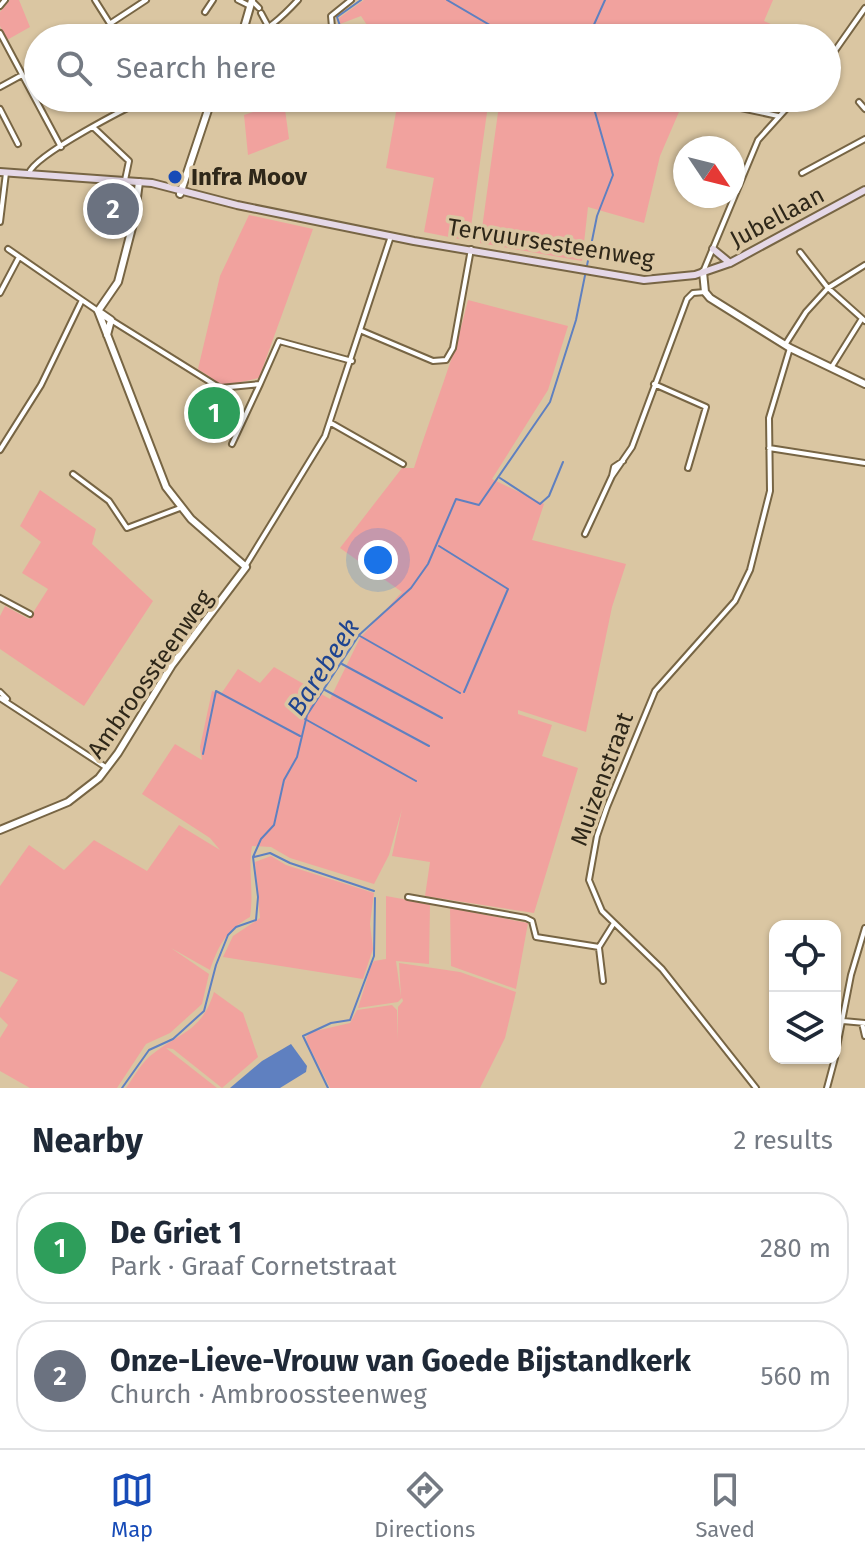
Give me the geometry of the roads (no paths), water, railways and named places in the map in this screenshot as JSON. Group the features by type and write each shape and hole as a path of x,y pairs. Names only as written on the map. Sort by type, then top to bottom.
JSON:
{"main road":[{"name":"Tervuursesteenweg","path":"3,173 139,182 237,205 595,274 644,280 703,272"},
{"name":"Jubellaan","path":"703,272 730,263 865,190"},
{"path":"713,249 730,263"}],"street":[{"path":"0,6 5,0"},
{"path":"95,0 111,24 146,0"},
{"path":"205,12 213,0"},
{"path":"238,0 251,2 260,10 267,24"},
{"path":"270,24 298,0"},
{"path":"332,24 331,16 341,2 351,0"},
{"path":"245,24 251,2"},
{"path":"841,42 865,8"},
{"path":"0,33 24,79"},
{"path":"0,87 22,75"},
{"path":"859,102 865,109"},
{"path":"0,109 18,144"},
{"path":"42,112 61,147"},
{"path":"29,173 32,164 122,112"},
{"path":"181,192 207,112"},
{"path":"757,112 779,117"},
{"path":"705,292 703,272 747,162 758,140 783,112"},
{"path":"93,127 129,161 125,180"},
{"path":"802,173 865,139"},
{"path":"0,222 3,173"},
{"path":"98,311 118,282 139,182"},
{"path":"98,311 160,475 180,508 246,565 308,469 331,423 391,236"},
{"path":"8,249 111,320 220,388 260,384"},
{"path":"362,331 433,361 446,360 453,348 471,249"},
{"path":"800,252 828,288 863,320 831,368"},
{"path":"0,293 19,257"},
{"name":"Muizenstraat","path":"756,1088 662,969 602,911 589,880 597,836 655,691 735,601 753,561 770,491 769,418 788,346 804,314 828,288 865,265"},
{"path":"585,534 614,467 623,461 632,447 687,299 693,293 705,292 788,346 865,384"},
{"path":"0,450 41,385 82,300"},
{"path":"107,335 111,320"},
{"path":"232,444 279,341 352,361"},
{"path":"654,384 706,407 688,468"},
{"path":"331,423 403,464"},
{"path":"768,448 865,463"},
{"path":"73,474 109,501 127,528 180,508"},
{"name":"Ambroossteenweg","path":"0,830 68,802 85,791 107,768 172,665 246,565"},
{"path":"0,598 30,614"},
{"path":"0,692 8,701"},
{"path":"0,698 107,768"},
{"path":"408,897 528,919 536,937 599,947"},
{"path":"603,981 599,947 614,923"},
{"path":"841,1030 865,928"},
{"path":"843,1021 864,1023 865,1036"},
{"path":"827,1088 833,1064"}],"water":[{"path":"291,1044 307,1066 306,1072 280,1088 230,1088 262,1061"}],"waterway":[{"path":"339,24 337,17 361,0"},
{"path":"447,0 488,24"},
{"name":"Barebeek","path":"594,24 605,0"},
{"name":"Barebeek","path":"122,1088 149,1050 173,1039 204,1011 216,965 228,935 236,927 256,920 258,897 253,857 261,839 274,825 284,780 297,757 307,715 359,635 411,588 428,564 456,499 479,505 550,402 576,320 597,216 613,175 595,112"},
{"path":"500,478 540,504 549,496 563,462"},
{"path":"439,546 508,589 464,692"},
{"path":"360,636 460,693"},
{"path":"342,664 442,718"},
{"path":"325,690 429,746"},
{"path":"203,754 216,691 300,736"},
{"path":"305,719 416,781"},
{"path":"254,857 270,853 290,863 374,891"},
{"path":"328,1088 303,1036 331,1023 350,1020 374,956 375,898"}],"place":[{"name":"Infra Moov","path":"175,177"},
{"name":"Onze-Lieve-Vrouw van Goede Bijstandkerk","path":"113,209"},
{"name":"De Griet 1","path":"214,413"}]}
